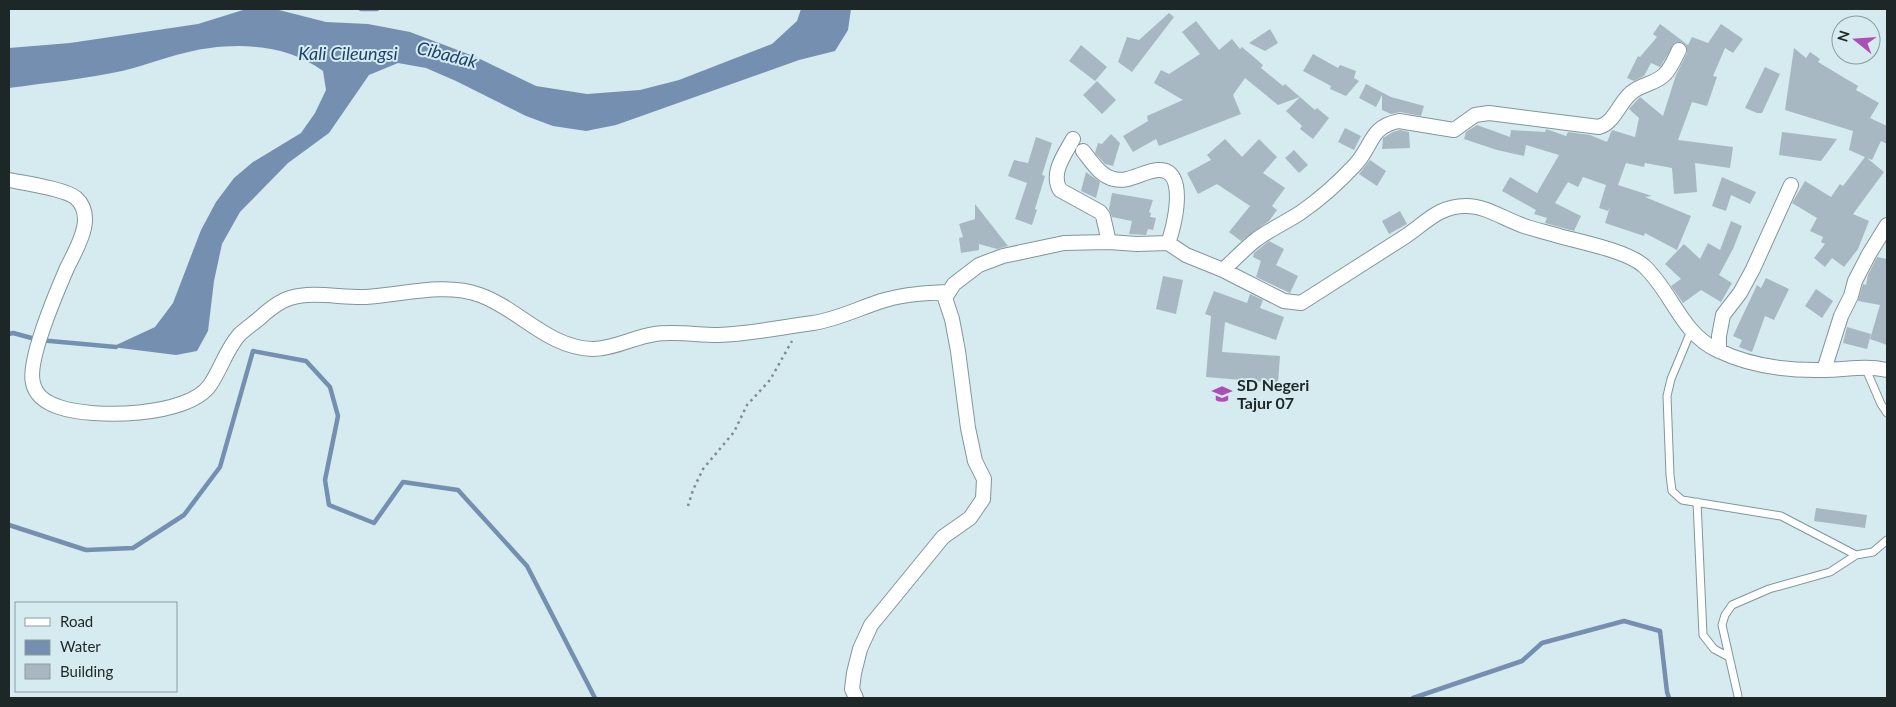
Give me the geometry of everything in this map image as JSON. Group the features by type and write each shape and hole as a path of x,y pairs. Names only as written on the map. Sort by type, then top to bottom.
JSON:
{"street":[{"path":"1223,270 1256,240 1301,212 1320,197 1356,165 1365,153 1375,132 1392,122 1399,121 1454,130 1475,115 1489,113 1598,127 1609,121 1630,94 1665,75 1678,50"},
{"path":"1074,138 1060,163 1057,173 1057,185 1060,190 1100,212 1103,216 1109,242"},
{"path":"1083,151 1099,171 1117,180 1124,180 1159,170 1171,175 1176,184 1177,204 1168,243"},
{"path":"9,180 65,192 75,197 83,209 84,227 34,355 32,381 37,393 47,403 72,412 124,414 178,405 196,398 209,386 239,336 273,307 287,299 305,295 363,297 430,290 460,290 478,294 493,301 553,339 572,346 595,349 655,334 719,335 813,323 843,316 887,300 919,294 948,292"},
{"path":"1719,351 1719,336 1723,315 1740,293 1753,269 1791,185"},
{"path":"856,698 852,689 854,673 860,649 871,626 943,537 970,518 983,499 984,479 975,461 968,428 958,351 952,319 945,298 954,284 979,265 1003,256 1064,243 1168,243 1186,255 1223,270 1284,301 1302,303 1410,234 1437,214 1452,208 1475,207 1486,209 1521,225 1617,252 1643,265 1654,277 1691,331 1704,344 1753,365 1772,368 1824,370 1865,366 1887,370"},
{"path":"1824,370 1841,316 1851,296 1855,281 1887,225"}],"lane":[{"path":"1691,331 1671,379 1667,396 1672,491 1682,500 1781,516 1856,555"},
{"path":"1865,366 1881,404 1887,413"},
{"path":"1696,502 1703,635 1714,649 1729,656"},
{"path":"1738,696 1722,625 1725,615 1732,605 1769,589 1830,572 1856,555 1872,552 1887,540"}],"path":[{"path":"688,506 703,469 734,432 747,405 770,380 790,347 798,324"}],"water":[{"name":"Kali Cileungsi","path":"275,9 326,22 368,24 410,32 476,57 536,86 587,94 640,90 679,80 772,44 797,21 801,9 851,9 848,30 835,51 799,60 616,125 586,131 553,126 526,116 426,68 398,63 369,75 329,133 288,163 240,212 222,244 214,281 208,331 197,351 176,355 112,347 155,327 173,303 201,230 216,202 234,178 253,162 301,133 315,113 326,90 323,71 311,63 283,52 240,46 188,52 108,74 9,88 9,48 70,43 198,24 243,10"}],"building":[{"path":"1169,13 1174,17 1132,72 1118,62 1127,37 1139,40"},
{"path":"1196,21 1219,50 1232,39 1240,49 1242,47 1263,65 1261,68 1300,97 1278,105 1245,78 1233,95 1241,114 1159,146 1156,139 1133,152 1123,136 1148,121 1147,116 1183,100 1154,83 1161,70 1169,74 1200,54 1182,32"},
{"path":"1660,24 1688,45 1692,37 1708,43 1721,24 1743,39 1733,53 1725,48 1713,76 1717,77 1707,106 1692,102 1678,140 1733,147 1730,168 1695,163 1697,192 1674,194 1672,168 1645,163 1644,167 1626,163 1618,185 1652,196 1645,197 1691,216 1677,250 1645,233 1644,236 1605,223 1610,207 1608,211 1599,208 1606,185 1583,177 1578,187 1568,182 1555,203 1581,216 1574,231 1545,223 1547,218 1534,214 1536,210 1502,191 1510,177 1537,193 1559,155 1526,145 1524,156 1497,150 1464,139 1466,132 1477,125 1510,137 1511,130 1545,132 1546,129 1566,136 1568,132 1590,135 1607,142 1612,130 1635,137 1639,118 1629,109 1640,97 1663,116 1676,75 1687,53 1686,45 1682,42 1675,43 1660,67 1651,63 1644,76 1634,81 1627,78 1638,56 1640,57 1657,37 1653,34"},
{"path":"1270,29 1278,43 1265,51 1249,43"},
{"path":"1081,45 1107,67 1095,81 1069,61"},
{"path":"1794,48 1806,58 1810,52 1820,59 1818,62 1858,86 1856,90 1879,103 1870,118 1887,126 1887,144 1881,141 1872,160 1867,158 1884,172 1853,214 1869,221 1858,249 1844,267 1832,258 1825,267 1814,258 1825,244 1821,242 1823,237 1810,231 1817,218 1792,203 1805,181 1831,197 1840,184 1843,186 1865,157 1849,150 1853,131 1785,110"},
{"path":"1313,54 1338,68 1340,65 1356,71 1354,78 1359,81 1346,96 1330,89 1331,86 1303,71"},
{"path":"1765,67 1780,74 1762,113 1757,113 1745,108"},
{"path":"1097,81 1116,100 1102,114 1083,95"},
{"path":"1366,84 1391,97 1424,106 1421,116 1400,112 1391,114 1382,110 1382,95 1376,107 1359,98"},
{"path":"1300,97 1315,110 1317,108 1329,118 1313,139 1300,129 1302,126 1286,111"},
{"path":"1345,128 1361,136 1354,150 1338,142"},
{"path":"1400,130 1409,132 1410,148 1382,149 1383,138"},
{"path":"1782,132 1837,139 1821,161 1779,155"},
{"path":"1111,134 1120,143 1113,166 1105,164 1095,153 1098,143 1102,144"},
{"path":"1036,137 1052,143 1042,175 1045,176 1032,225 1015,219 1027,183 1008,176 1014,160 1028,163"},
{"path":"1225,139 1242,157 1259,139 1277,157 1263,173 1285,188 1272,206 1277,210 1269,221 1241,241 1229,232 1250,206 1217,184 1198,194 1187,173 1211,160 1207,155"},
{"path":"1294,150 1308,165 1299,173 1285,158"},
{"path":"1370,160 1386,171 1377,186 1359,174"},
{"path":"1086,172 1100,182 1096,198 1081,191"},
{"path":"1722,177 1756,192 1750,204 1731,195 1726,211 1712,206"},
{"path":"1112,193 1153,200 1149,212 1151,213 1150,217 1156,218 1153,230 1148,229 1146,235 1129,234 1132,221 1112,217 1109,209"},
{"path":"975,204 1008,246 997,249 979,244 979,250 961,253 959,238 963,237 959,224 975,219"},
{"path":"1400,211 1407,224 1389,234 1382,221"},
{"path":"1731,221 1742,226 1733,249 1719,275 1732,283 1721,302 1701,290 1683,303 1671,286 1681,279 1665,264 1684,244 1700,259 1708,243 1720,250"},
{"path":"1269,241 1284,249 1276,265 1298,276 1290,293 1256,277 1261,261 1253,257 1254,253"},
{"path":"1877,257 1887,259 1887,345 1870,339 1880,305 1858,301 1863,284 1866,285 1868,275"},
{"path":"1163,276 1183,280 1176,314 1156,309"},
{"path":"1766,278 1789,289 1774,320 1765,316 1752,352 1739,347 1742,340 1733,336 1757,285 1761,288"},
{"path":"1816,289 1833,301 1822,318 1805,306"},
{"path":"1214,291 1247,303 1250,294 1263,300 1260,308 1284,317 1276,340 1225,322 1222,352 1280,356 1278,383 1206,377 1211,316 1205,314"},
{"path":"1847,327 1871,334 1867,349 1843,343"},
{"path":"1816,508 1867,515 1865,528 1814,521"}],"waterway":[{"path":"361,9 377,9"},
{"path":"9,334 13,333 39,340 116,347"},
{"path":"9,525 86,550 133,548 184,515 220,467 253,351 306,361 330,387 338,416 325,480 329,505 374,523 403,482 458,490 527,566 595,698"},
{"path":"1413,698 1522,661 1542,643 1624,621 1660,631 1669,698"}],"place":[{"name":"SD Negeri Tajur 07","path":"1222,394"}],"water label":[{"name":"Cibadak","path":"447,55"}]}
